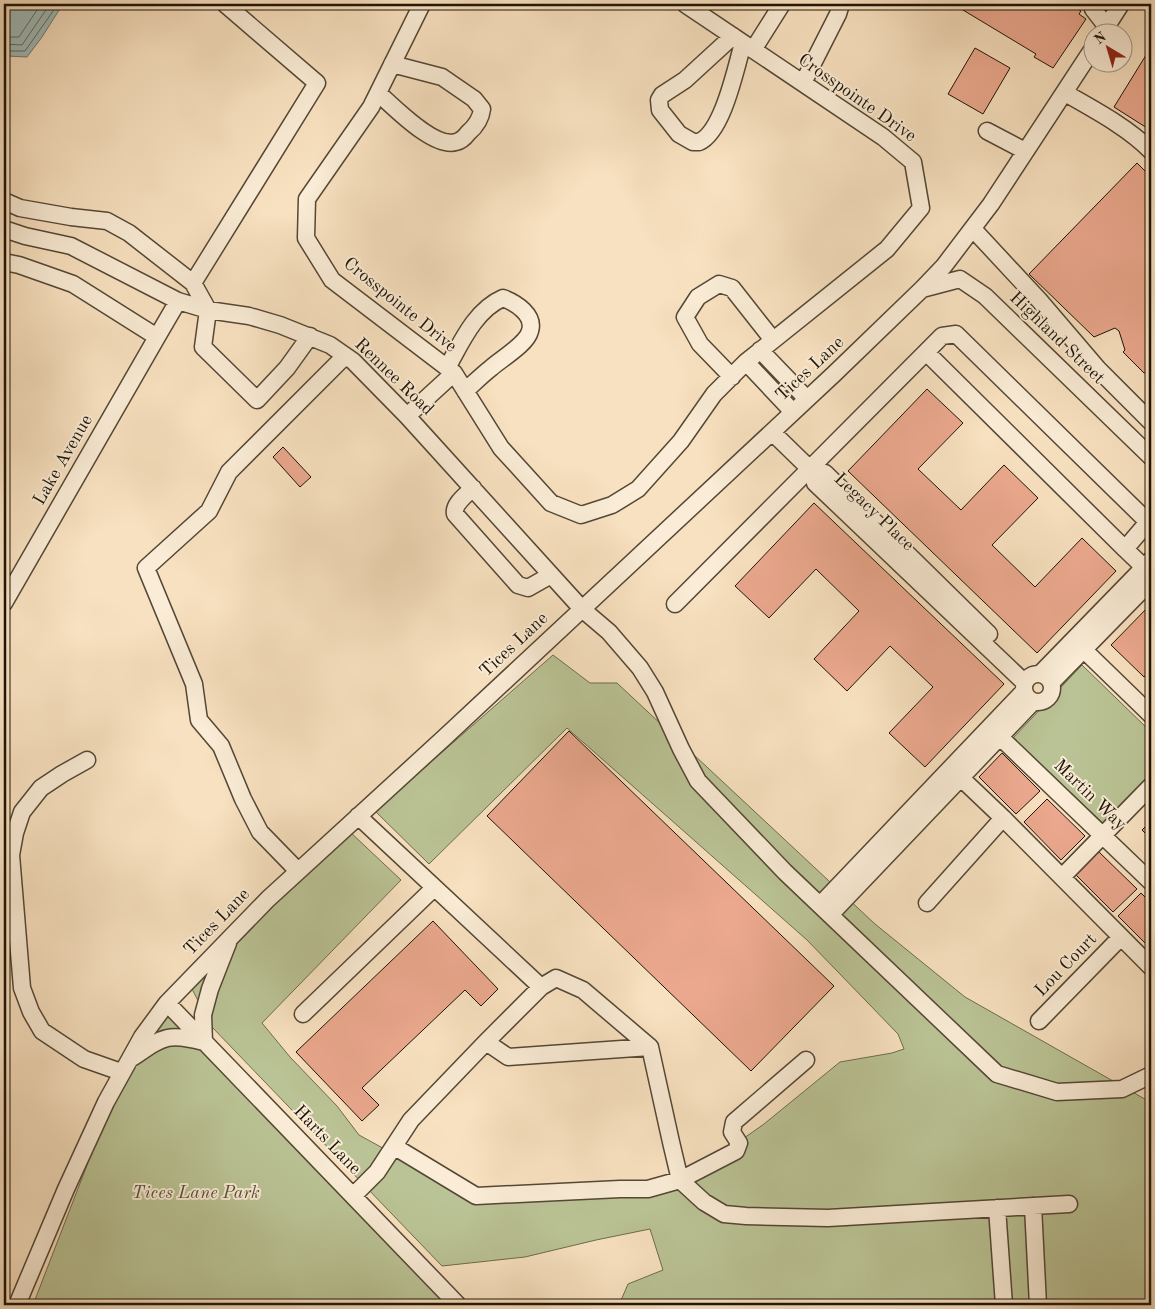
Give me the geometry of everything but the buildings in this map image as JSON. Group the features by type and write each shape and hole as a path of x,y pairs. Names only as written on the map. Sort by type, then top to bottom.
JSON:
{"street":[{"path":"193,283 317,83 225,4"},
{"name":"Crosspointe Drive","path":"422,4 371,107 307,198 306,238 332,280 450,371 502,448 552,503 582,515 612,505 638,488 681,441 714,394 746,362 887,249 921,208 913,162 883,137 685,4"},
{"path":"743,43 725,104 712,132 699,142 683,138 660,110 659,100 662,95 743,43 782,4"},
{"path":"804,83 838,14 841,4"},
{"path":"1110,22 1122,4"},
{"path":"1094,6 1101,22"},
{"path":"378,93 422,132 450,143 461,140 471,131 481,114 482,110 474,99 442,77 392,64"},
{"name":"Tices Lane","path":"17,1305 70,1180 125,1066 142,1037 167,1003 231,936 298,871 772,432 922,289 944,266 973,229 1082,66"},
{"path":"1065,92 1102,114 1143,142 1151,150"},
{"path":"987,130 1025,151"},
{"path":"4,201 20,208 107,221 129,233 193,283 208,310 203,347 257,400 287,368 310,336"},
{"name":"Rennee Road","path":"4,229 25,236 71,246 149,288 178,301 208,310 249,316 280,324 330,346 353,361 407,416 582,609 609,632 645,676 655,692 698,781 785,872 997,1074 1056,1092 1122,1089 1151,1075"},
{"path":"973,229 1039,300 1098,369 1151,422"},
{"path":"4,262 19,265 73,284 157,337"},
{"name":"Highland Street","path":"922,289 960,279 985,296 1151,457"},
{"path":"732,377 700,344 685,317 698,297 719,284 732,288 767,345 807,398"},
{"path":"450,371 470,328 484,310 503,298 511,301 528,316 531,330 529,334 517,347 465,391"},
{"name":"Lake Avenue","path":"4,603 178,301"},
{"path":"675,604 811,470 942,336 956,334 1148,522 1125,549"},
{"path":"926,352 1149,571"},
{"path":"298,871 260,832 243,799 221,746 199,720 194,684 146,568 209,511 229,472 345,356"},
{"path":"746,362 793,412"},
{"name":"Crosspointe Drive","path":"407,416 450,371"},
{"name":"Legacy Place","path":"772,432 811,470 825,473 1034,685"},
{"path":"473,488 456,505 454,512 518,585 528,588 551,575"},
{"path":"825,910 942,787 1034,685 1149,571"},
{"path":"942,787 961,778 1000,737 1034,685 1084,650 1149,571"},
{"path":"1084,650 1148,705"},
{"name":"Martin Way","path":"1000,737 1151,882"},
{"path":"87,760 41,788 22,812 15,833 11,855 22,988 31,1012 42,1031 84,1059 125,1066 153,1044 168,1036 186,1037 204,1042 203,1015 210,989 231,936"},
{"path":"961,778 1151,968"},
{"path":"1062,877 1151,786"},
{"path":"358,816 541,987"},
{"path":"927,903 1003,818"},
{"path":"303,1014 434,888"},
{"name":"Lou Court","path":"1039,1022 1121,937"},
{"path":"353,1196 377,1172 412,1120 541,987 556,978 583,990 650,1047 680,1180 704,1202 724,1214 828,1218 1069,1204"},
{"name":"Harts Lane","path":"167,1003 458,1305"},
{"path":"486,1042 508,1057 650,1047"},
{"path":"395,1147 476,1196 648,1189 680,1180 736,1151 739,1142 732,1132 734,1122 806,1060"},
{"path":"1033,1206 1038,1305"},
{"path":"997,1208 1004,1305"}],"green space":[{"path":"553,655 590,683 617,683 875,924 965,997 1151,1101 1151,1305 619,1305 628,1284 663,1270 650,1229 525,1257 442,1266 211,1026 190,985 349,831 401,880 262,1023 290,1057 337,1106 359,1135 481,1202 651,1190 727,1150 764,1124 840,1062 892,1053 904,1049 898,1034 807,940 567,728 429,864 375,811"},
{"path":"1082,665 1151,732 1151,777 1105,825 1013,738"},
{"name":"Tices Lane Park","path":"167,1003 458,1305 33,1305 116,1090"}],"water":[{"path":"4,4 63,4 27,57 7,56 4,54"}]}
